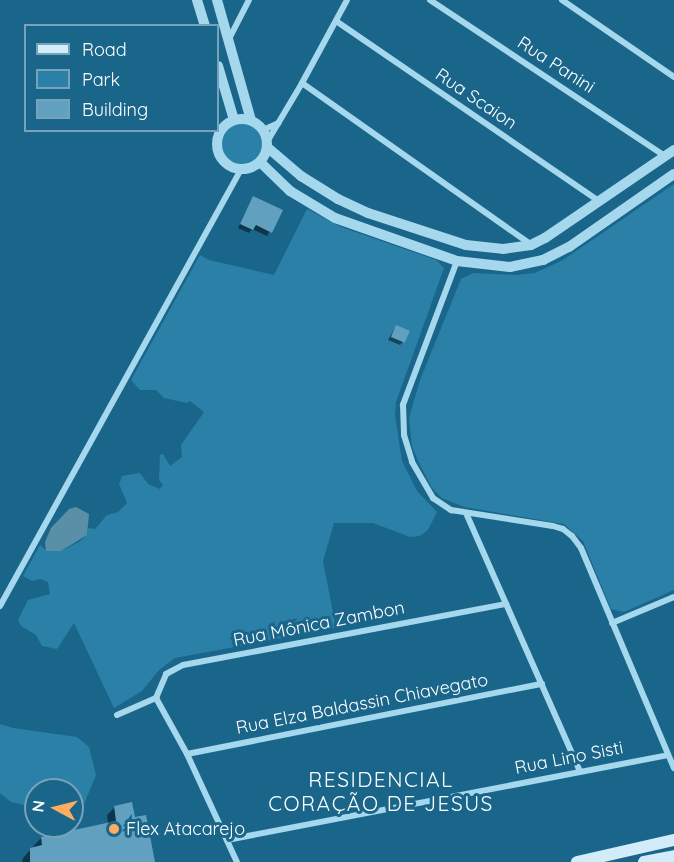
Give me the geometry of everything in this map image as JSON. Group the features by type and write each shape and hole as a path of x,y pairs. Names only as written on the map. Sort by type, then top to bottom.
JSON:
{"main road":[{"path":"578,862 674,840"},
{"path":"649,862 674,856"}],"street":[{"path":"197,0 204,24"},
{"path":"217,0 250,120 263,130 267,145 301,176 338,199 368,213 466,245 503,249 531,245 669,153"},
{"path":"228,40 249,0"},
{"path":"0,606 241,170 260,162 267,145 347,0"},
{"name":"Rua Panini","path":"430,0 669,153"},
{"path":"562,0 674,77"},
{"name":"Rua Scaion","path":"336,21 599,201"},
{"path":"219,69 234,120"},
{"path":"302,83 531,245"},
{"path":"241,170 225,163 217,148 220,130 234,120 250,120"},
{"path":"263,130 280,123"},
{"path":"260,162 290,191 335,218 458,261 510,267 543,260 569,247 674,174"},
{"path":"458,261 405,394 402,420 407,450 426,488 441,505 466,513 563,529 581,548 674,768"},
{"path":"466,513 579,771"},
{"path":"612,623 674,597"},
{"name":"Rua Mônica Zambon","path":"156,698 166,674 183,665 506,604"},
{"name":"Rua Elza Baldassin Chiavegato","path":"187,754 542,684"},
{"path":"117,715 156,698 187,754 237,862"},
{"name":"Rua Lino Sisti","path":"227,840 668,754"}],"green space":[{"path":"242,123 257,129 263,144 257,159 242,165 227,159 221,144 227,129"},
{"path":"674,184 674,590 624,612 611,609 583,541 564,524 464,507 442,498 432,488 419,463 412,446 409,418 420,380 461,279 473,273 515,275 535,273 563,260"},
{"path":"307,209 341,227 436,260 444,268 396,402 395,415 402,461 417,491 437,512 428,530 420,536 410,537 373,523 334,523 323,561 336,628 175,658 159,670 142,691 114,708 74,623 57,649 42,646 36,635 21,626 18,620 28,600 50,594 48,582 41,579 32,581 23,576 40,545 47,551 61,551 79,542 87,535 88,528 95,529 107,515 118,512 127,503 119,484 122,476 140,473 148,484 160,489 163,485 159,480 160,455 163,454 170,466 182,457 181,445 204,412 190,401 187,403 164,398 156,390 140,390 131,380 200,255 209,260 274,275"},
{"path":"0,724 77,737 89,747 96,775 84,804 84,778 24,778 24,805 11,802 0,793"}],"shaded area":[{"path":"76,507 89,514 87,535 61,551 46,551 45,542 51,528 69,509"}],"building":[{"path":"253,196 283,210 272,233 256,225 253,230 240,224"},
{"path":"396,325 410,331 405,343 391,337"},
{"name":"Flex Atacarejo","path":"132,802 135,817 146,815 155,862 30,862 30,848 42,845 41,838 84,838 84,828 116,821 114,806"}],"place":[{"name":"Flex Atacarejo","path":"114,829"}],"district":[{"name":"RESIDENCIAL CORAÇÃO DE JESUS","path":"381,791"}]}
